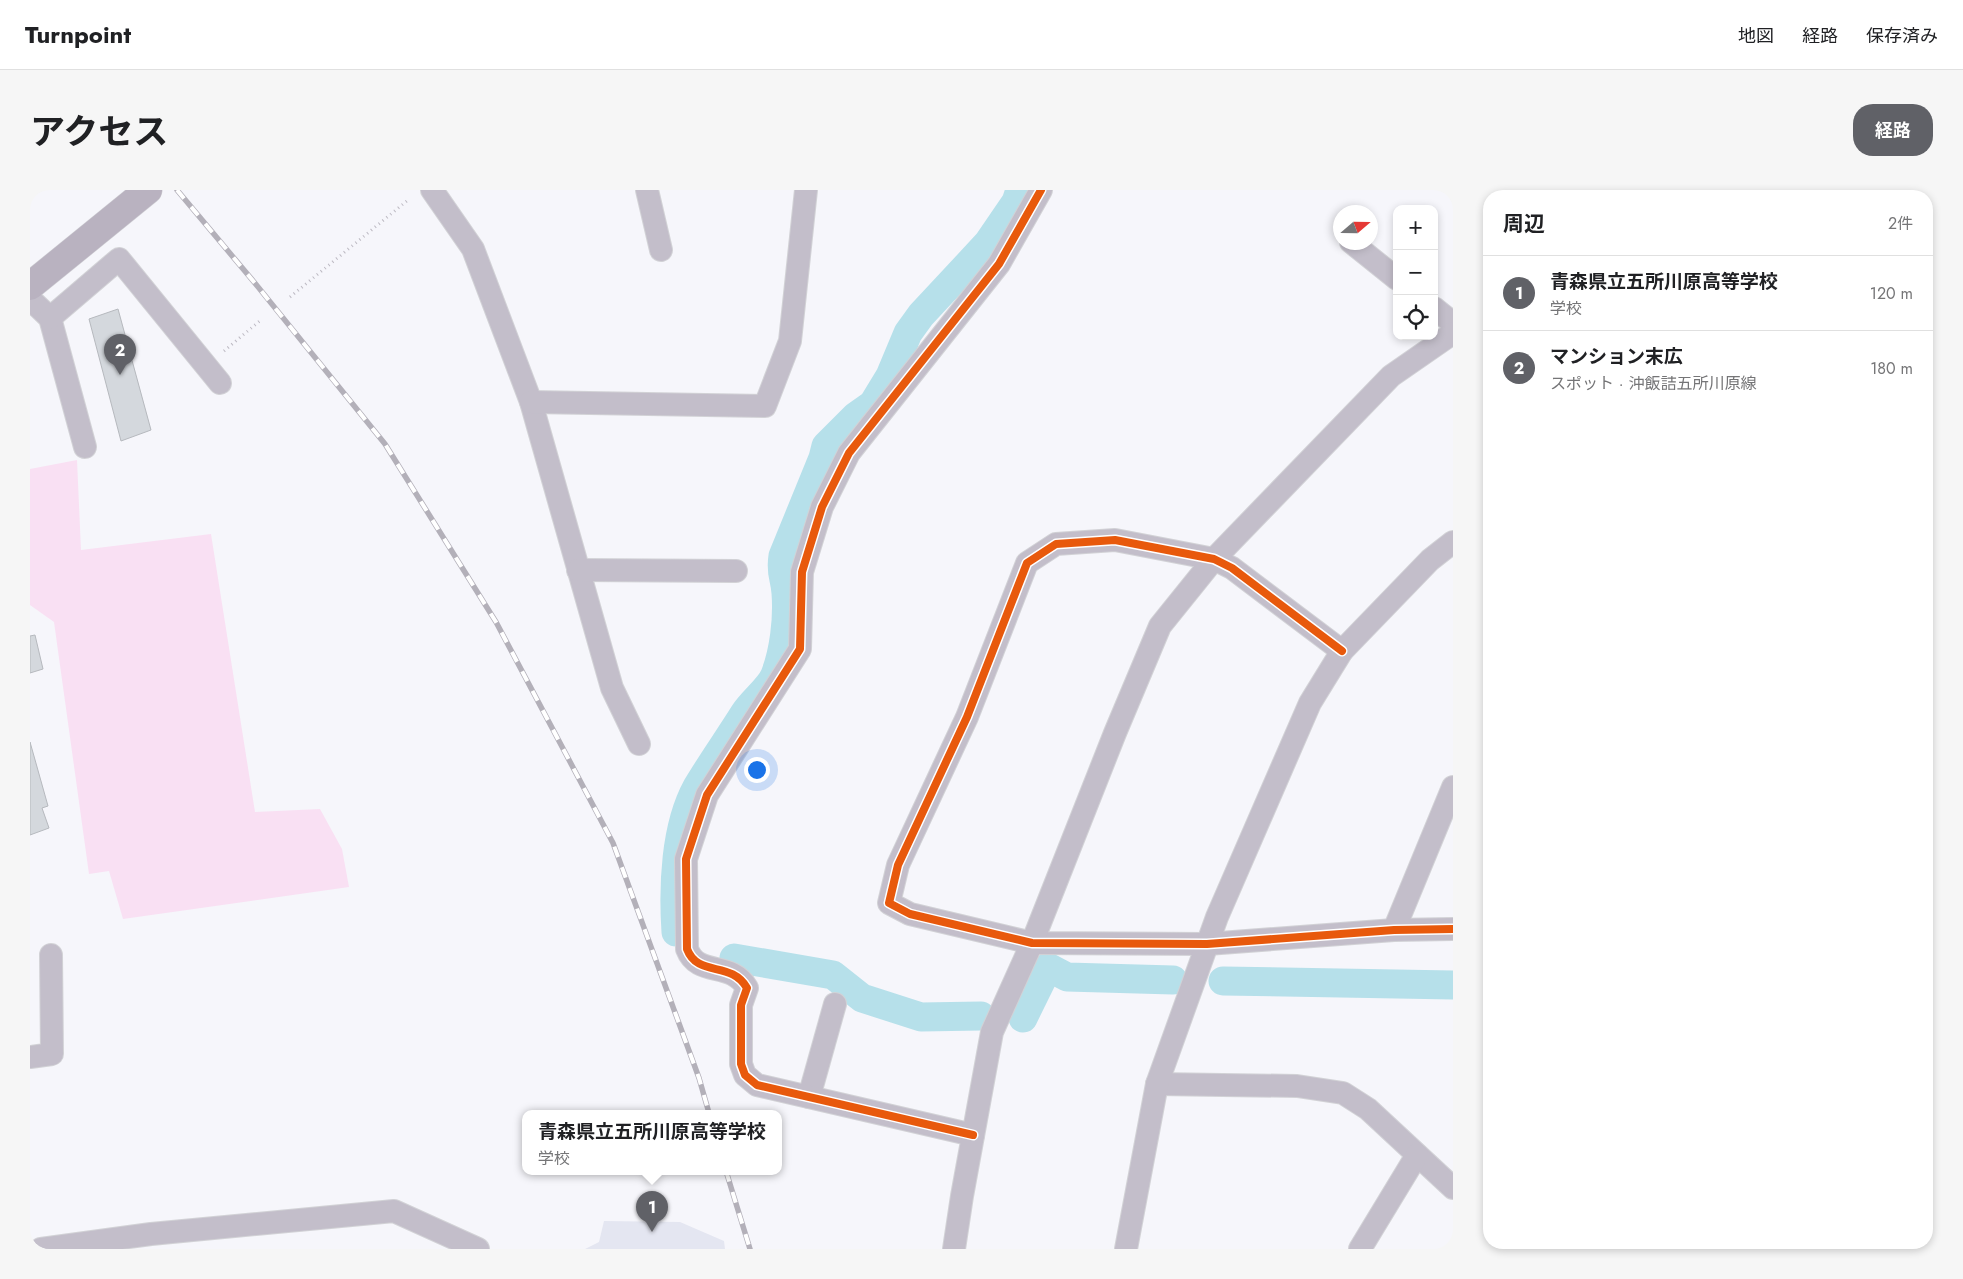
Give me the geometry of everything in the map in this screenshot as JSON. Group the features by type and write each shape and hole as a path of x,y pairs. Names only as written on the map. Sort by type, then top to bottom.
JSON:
{"main road":[{"path":"30,286 148,190"}],"street":[{"path":"647,190 661,250"},
{"path":"531,402 765,406 790,341 806,190"},
{"path":"973,1135 757,1085 745,1075 741,1064 741,1005 747,988 743,981 728,972 698,964 691,959 687,949 686,859 707,795 800,649 802,572 822,507 849,453 999,264 1041,190"},
{"path":"422,193 473,249 531,402 612,688 639,744"},
{"path":"1361,250 1393,275"},
{"path":"50,318 119,259 213,374"},
{"path":"30,299 50,318 85,446"},
{"path":"1438,311 1453,323"},
{"path":"954,1249 992,1032 1032,943 1115,733 1160,626 1214,559 1390,376 1453,333"},
{"path":"1342,651 1232,568 1214,559 1115,540 1056,544 1028,563 967,717 898,865 889,903 910,914 1032,943 1207,944 1394,930 1453,929"},
{"path":"1126,1249 1156,1084 1217,917 1310,703 1342,651 1430,560 1453,542"},
{"path":"578,570 736,572"},
{"path":"1394,930 1453,787"},
{"path":"30,1057 52,1054 50,955"},
{"path":"809,1097 835,1004"},
{"path":"1156,1084 1296,1086 1343,1093 1368,1109 1453,1188"},
{"path":"1360,1249 1418,1155"},
{"path":"41,1249 151,1234 394,1211 478,1249"}],"path":[{"path":"290,297 422,193"},
{"path":"213,374 262,319"}],"shaded area":[{"path":"77,460 81,550 211,534 255,812 320,809 342,849 349,887 123,919 109,871 89,874 54,622 30,605 30,469"},
{"path":"604,1221 680,1222 724,1241 725,1249 585,1249 599,1242"}],"building":[{"path":"118,309 151,430 121,441 89,319"},
{"path":"35,635 43,669 30,673 30,636"},
{"path":"30,742 48,806 42,808 49,828 30,835"}],"waterway":[{"path":"676,932 677,858 684,820 697,787 747,709 769,685 775,675 781,656 786,624 785,588 782,571 783,556 823,458 826,446 856,416 873,404 890,376 908,333 921,315 988,243 1016,202 1020,190"},
{"path":"734,958 833,975 862,998 921,1017 981,1016"},
{"path":"1023,1018 1048,967 1067,977 1173,980"},
{"path":"1223,981 1453,985"}],"railway":[{"path":"177,190 385,444 496,622 613,843 699,1078 708,1110"},
{"path":"727,1175 750,1249"}],"cycle path":[{"path":"973,1135 757,1085 745,1075 741,1064 741,1005 747,988 740,979 732,974 699,963 692,958 687,949 686,859 707,795 800,649 802,572 822,507 849,453 999,264 1041,190"},
{"path":"1342,651 1232,568 1214,559 1115,540 1056,544 1027,563 967,717 898,865 889,903 910,914 1032,943 1207,944 1394,930 1453,929"}],"place":[{"name":"マンション末広","path":"120,375"},
{"name":"青森県立五所川原高等学校","path":"652,1232"}]}
